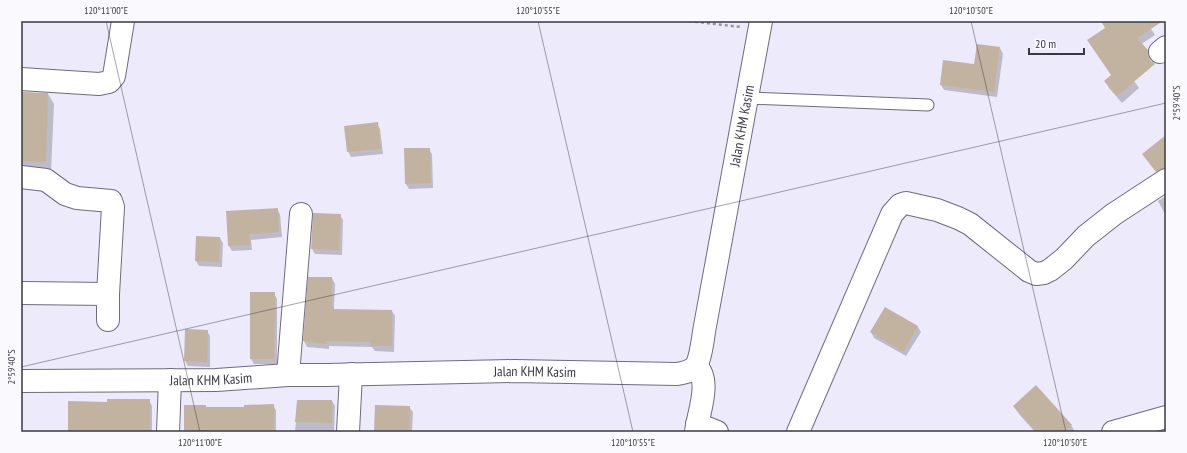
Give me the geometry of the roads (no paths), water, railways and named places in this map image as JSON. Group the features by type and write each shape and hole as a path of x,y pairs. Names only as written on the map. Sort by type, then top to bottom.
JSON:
{"street":[{"path":"21,79 99,84 109,82 114,76 123,21"},
{"name":"Jalan KHM Kasim","path":"21,381 216,380 288,374 514,370 632,374 686,370 698,361 748,98 760,25"},
{"path":"21,177 46,180 65,194 77,198 111,201 113,207 108,320"},
{"path":"798,432 892,214 900,205 906,203 937,210 970,224 1010,257 1029,271 1036,274 1044,273 1050,270 1086,236 1114,214 1166,180"},
{"path":"288,374 301,214"},
{"path":"21,293 108,294"},
{"path":"686,370 702,372 704,386 703,429"},
{"path":"348,432 351,374"},
{"path":"168,432 170,380"},
{"path":"1113,432 1166,417"}],"lane":[{"path":"748,98 928,105"}]}
